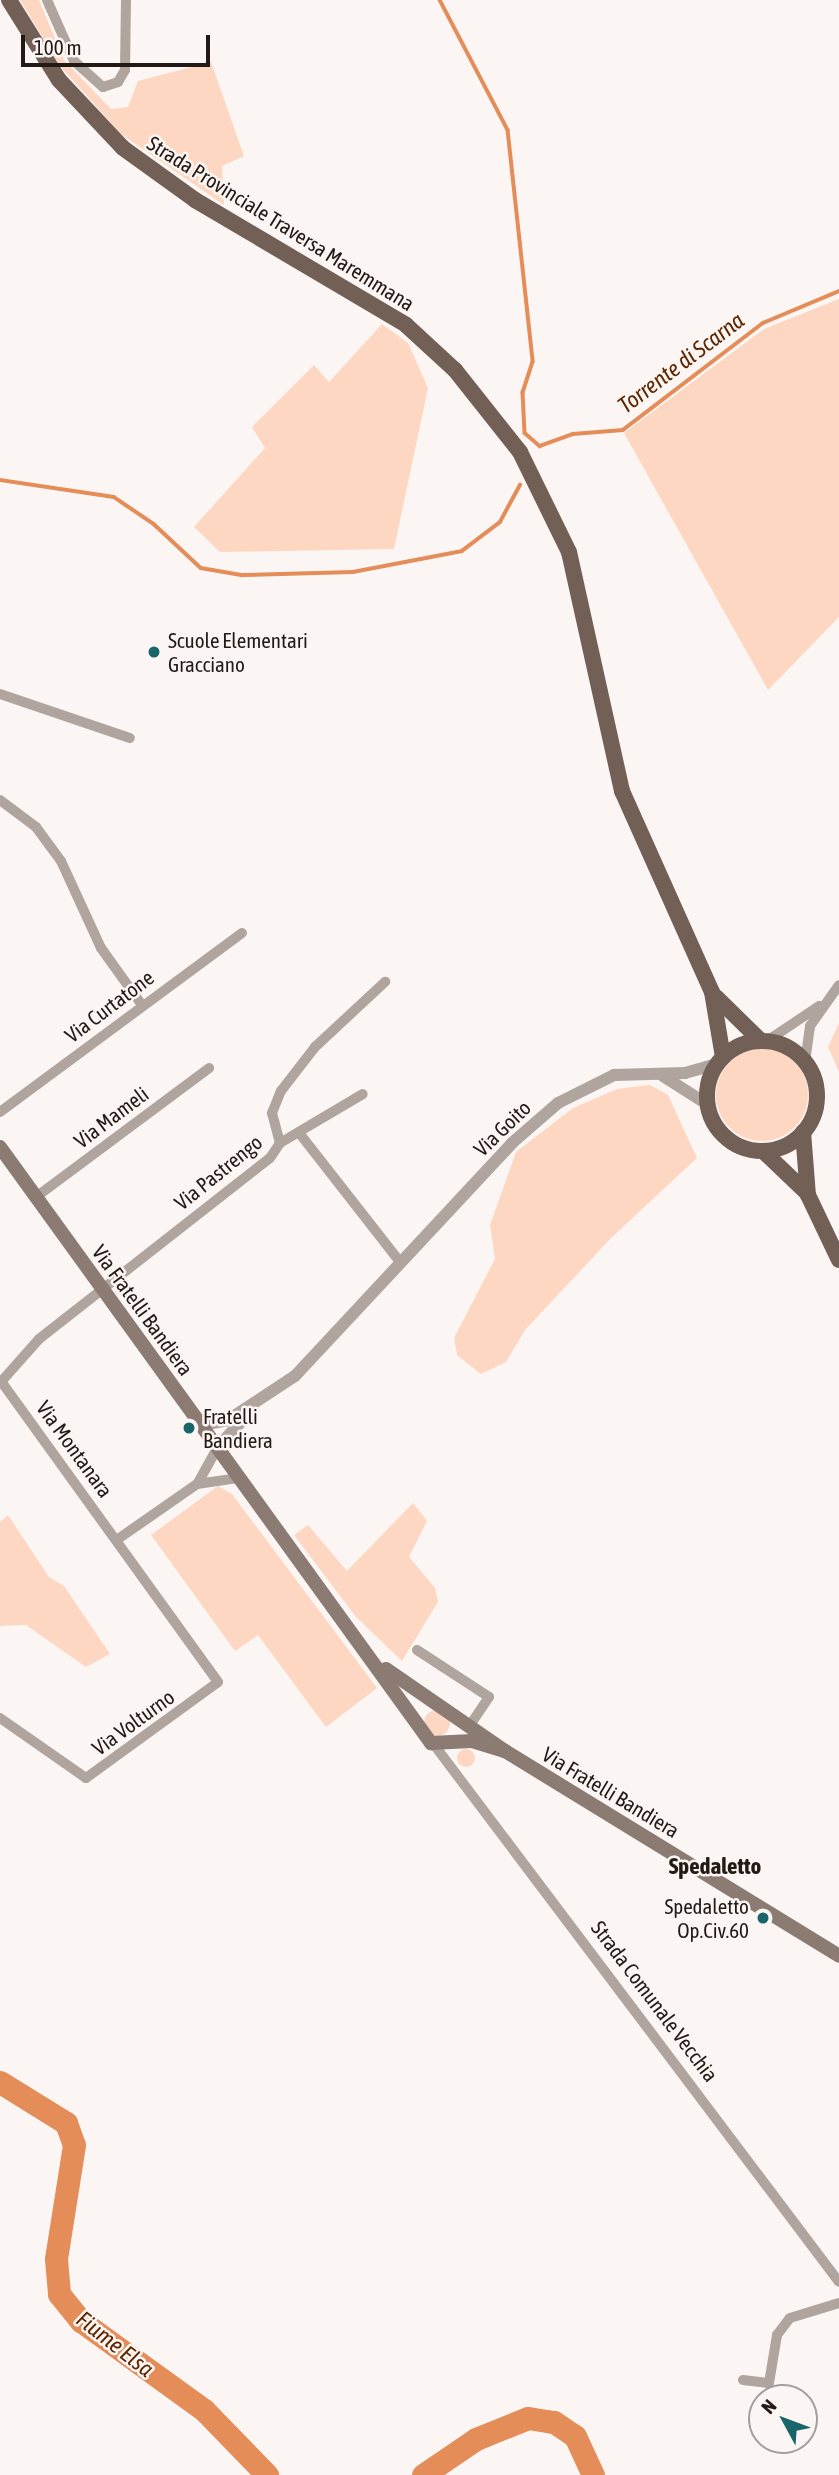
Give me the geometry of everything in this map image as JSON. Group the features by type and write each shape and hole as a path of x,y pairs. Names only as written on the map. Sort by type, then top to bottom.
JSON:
{"main road":[{"name":"Strada Provinciale Traversa Maremmana","path":"9,0 59,80 123,148 195,200 406,325 455,370 513,441 549,500 569,552 627,804 712,992 720,1060"},
{"name":"Strada Provinciale Traversa Maremmana","path":"712,992 764,1041"},
{"path":"808,1195 803,1132 817,1097 806,1062 764,1041 720,1060 707,1104 733,1143 763,1151 808,1195 839,1260"},
{"path":"763,1151 803,1132"},
{"name":"Via Fratelli Bandiera","path":"0,1147 238,1478 379,1664 412,1719 435,1746 472,1741 505,1751"},
{"name":"Via Fratelli Bandiera","path":"379,1664 505,1751 839,1955"},
{"path":"412,1719 429,1699"},
{"path":"452,1744 466,1723"}],"street":[{"path":"47,0 74,61 103,87 118,82 125,70 126,0"},
{"path":"0,694 130,738"},
{"path":"0,800 32,822 61,861 100,948 142,1005"},
{"name":"Via Curtatone","path":"0,1112 242,933"},
{"path":"280,1143 272,1113 281,1091 315,1047 385,982"},
{"path":"806,1062 810,1026 839,985"},
{"path":"764,1041 829,998"},
{"name":"Via Goito","path":"201,1425 223,1423 257,1404 295,1376 400,1262 552,1107 608,1077 660,1074 720,1060"},
{"name":"Via Mameli","path":"36,1197 209,1068"},
{"path":"660,1074 707,1104"},
{"name":"Via Pastrengo","path":"1,1382 32,1346 102,1288 270,1158 280,1143 300,1134 363,1094"},
{"path":"300,1134 400,1262"},
{"name":"Via Montanara","path":"1,1382 118,1539 218,1682"},
{"name":"Via Goito","path":"217,1448 257,1404"},
{"path":"118,1539 197,1483 217,1448"},
{"path":"197,1483 238,1478"},
{"path":"418,1650 489,1697 466,1723"},
{"name":"Via Volturno","path":"0,1718 86,1778 218,1682"},
{"name":"Strada Comunale Vecchia","path":"435,1746 839,2282"},
{"path":"743,2380 769,2383 777,2335 790,2318 839,2303"}],"shaded area":[{"path":"20,0 39,0 64,60 111,109 128,107 138,81 211,62 244,156 222,166 224,205 121,134 60,66"},
{"path":"839,299 839,617 768,690 624,433 764,329"},
{"path":"382,324 408,343 428,388 394,549 220,552 194,527 265,448 252,427 314,365 329,382"},
{"path":"839,1023 839,1072 828,1047"},
{"path":"762,1049 780,1053 794,1063 804,1077 808,1095 804,1113 794,1127 780,1137 762,1141 744,1137 730,1127 720,1113 716,1095 720,1077 730,1063 744,1053"},
{"path":"650,1085 668,1095 697,1158 612,1237 525,1330 506,1362 481,1374 457,1355 454,1338 495,1259 490,1225 516,1152 573,1108 617,1089"},
{"path":"218,1486 232,1494 377,1688 326,1727 258,1635 235,1651 151,1535"},
{"path":"413,1503 427,1521 409,1557 435,1588 438,1602 402,1661 356,1617 294,1535 308,1525 347,1571"},
{"path":"8,1515 49,1577 64,1586 110,1654 86,1667 26,1625 0,1626 0,1522"},
{"path":"437,1710 446,1714 450,1723 446,1732 437,1736 428,1732 424,1723 428,1714"},
{"path":"466,1749 474,1754 475,1758 470,1766 466,1767 458,1762 457,1758 462,1750"}],"waterway":[{"path":"440,0 508,130 533,362 523,392 525,433 540,446 573,434 623,430 763,323 839,291"},
{"name":"Torrente di Scarna","path":"0,480 114,497 154,524 201,568 242,575 353,572 462,551 500,522 520,485"},
{"name":"Fiume Elsa","path":"0,2082 66,2123 74,2145 56,2259 59,2294 81,2321 204,2410 267,2475"},
{"name":"Fiume Elsa","path":"423,2475 476,2439 528,2418 554,2422 575,2436 593,2475"}],"place":[{"name":"Scuole Elementari Gracciano","path":"154,652"},
{"name":"Fratelli Bandiera","path":"189,1428"},
{"name":"Spedaletto Op.Civ.60","path":"763,1918"}],"district":[{"name":"Spedaletto","path":"715,1866"}]}
